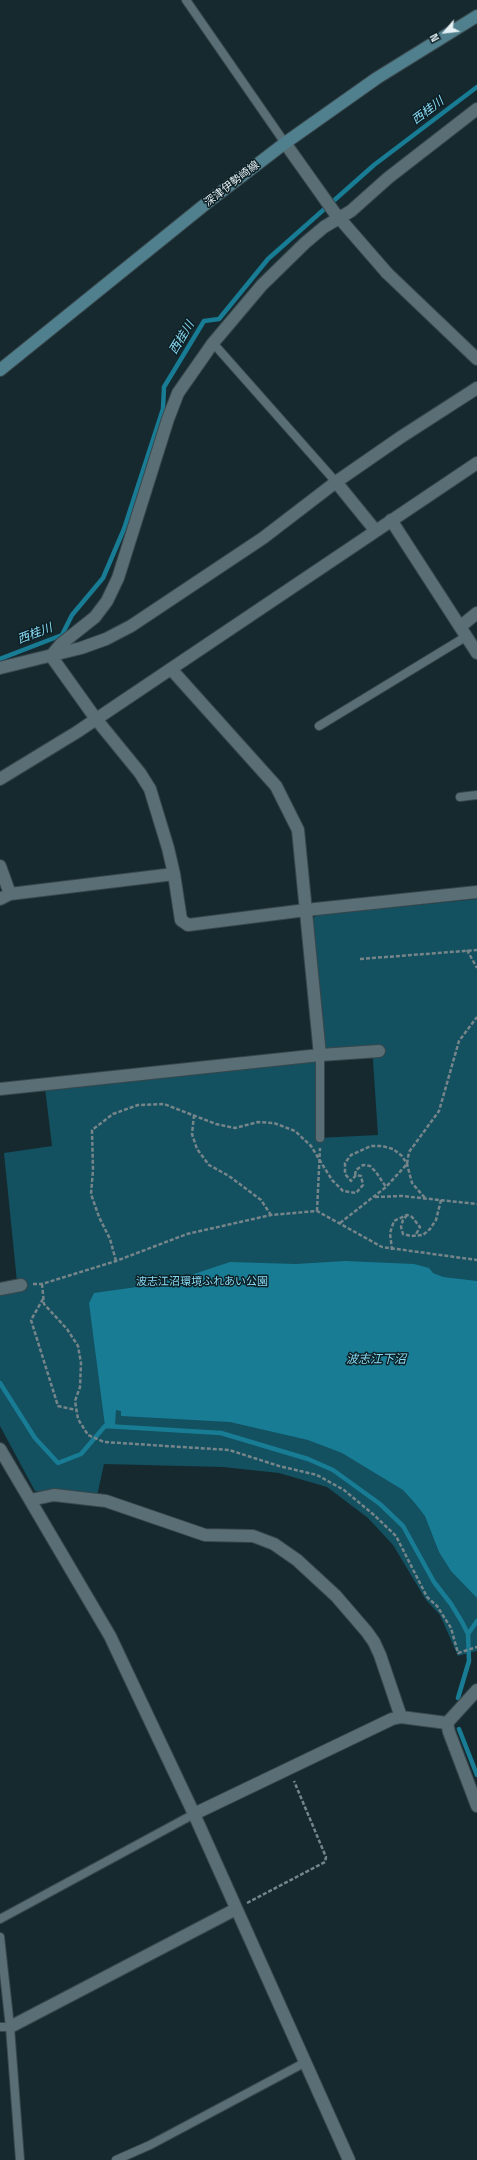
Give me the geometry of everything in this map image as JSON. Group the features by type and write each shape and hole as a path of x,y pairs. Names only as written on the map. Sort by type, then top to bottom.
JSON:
{"main road":[{"name":"深津伊勢崎線","path":"0,370 208,202 285,143 377,78 477,16"}],"street":[{"path":"51,656 61,644 95,618 107,601 118,578 168,419 178,393 213,343 279,267 305,242 337,215 352,211 388,178 477,109"},
{"path":"285,143 337,215 387,273 477,360"},
{"path":"0,668 51,656 106,639 131,626 263,538 336,482 401,437 477,388"},
{"path":"0,779 96,719 477,463"},
{"path":"336,482 376,530"},
{"path":"391,520 477,653"},
{"path":"464,631 477,613"},
{"path":"51,656 96,719 140,773 150,789 168,848 174,874 181,920 188,925 306,910 477,892"},
{"path":"171,669 276,786 298,830 320,1055"},
{"path":"0,866 5,896 174,874"},
{"path":"0,1089 320,1055 379,1051"},
{"path":"0,1289 21,1285"},
{"path":"0,1449 110,1636 194,1814 304,2063 349,2160"},
{"path":"30,1500 54,1495 106,1501 205,1535 252,1536 274,1544 297,1560 336,1596 367,1632 374,1642 380,1656 401,1717"},
{"path":"477,1690 447,1723 448,1732 477,1806"},
{"path":"194,1814 392,1719 401,1717 447,1723"},
{"path":"5,2027 236,1909"}],"lane":[{"path":"186,0 285,143"},
{"path":"213,343 336,482"},
{"path":"319,726 464,631"},
{"path":"460,797 477,796"},
{"path":"320,1055 320,1138"},
{"path":"0,1919 194,1814"},
{"path":"0,1937 5,2027 20,2160"},
{"path":"116,2160 150,2145 304,2063"}],"path":[{"path":"467,950 477,968"},
{"path":"360,959 477,950"},
{"path":"340,1223 386,1187 407,1164 409,1152 439,1111 459,1041 477,1017"},
{"path":"116,1261 110,1239 99,1218 91,1194 94,1163 92,1130 113,1114 138,1105 164,1104 216,1124 235,1128 258,1122 274,1123 295,1131 311,1146 332,1180 343,1191 356,1193 363,1185 361,1176 355,1176"},
{"path":"194,1115 192,1134 197,1149 209,1165 229,1176 261,1200 271,1215"},
{"path":"317,1211 320,1138"},
{"path":"386,1187 370,1166 363,1165 356,1170 355,1176 351,1181 345,1174 345,1163 351,1155 371,1146 382,1146 392,1150 402,1156 407,1164 412,1183 425,1198"},
{"path":"374,1197 402,1196 477,1204"},
{"path":"407,1215 402,1220 401,1227 403,1234 415,1236 423,1235 430,1229 439,1213 441,1200"},
{"path":"21,1285 42,1284 116,1261 186,1234 271,1215 317,1211 382,1247 392,1250 477,1260"},
{"path":"392,1250 390,1233 392,1225 394,1221 407,1215"},
{"path":"407,1215 417,1221 420,1227 415,1236"},
{"path":"42,1284 44,1304 67,1329 78,1346 80,1387 74,1401 78,1419 88,1435 104,1442 229,1450 279,1466 317,1475 344,1490 396,1536 427,1596 437,1606 451,1628 458,1653 477,1647"},
{"path":"44,1298 31,1320 58,1406 76,1410"},
{"path":"236,1909 325,1862 326,1857 289,1768"}],"green space":[{"name":"波志江沼環境ふれあい公園","path":"477,899 477,1651 458,1656 440,1615 426,1600 393,1545 368,1518 327,1487 279,1473 223,1467 104,1464 97,1496 35,1491 0,1426 0,1294 18,1292 4,1153 52,1146 45,1088 317,1061 317,1138 378,1135 372,1046 330,1052 325,1046 311,921 316,915"}],"water":[{"name":"波志江下沼","path":"345,1261 414,1264 429,1268 433,1273 443,1277 477,1281 477,1598 451,1571 439,1552 425,1516 403,1490 342,1453 308,1440 230,1422 121,1416 121,1411 116,1410 115,1426 105,1426 89,1303 94,1293 144,1286 188,1276 230,1262 296,1264"}],"waterway":[{"name":"西桂川","path":"0,659 62,635 72,615 103,578 124,529 163,409 164,387 204,321 219,319 268,259 374,165 477,87"},
{"path":"0,1383 35,1438 58,1463 81,1454 105,1426 221,1433 308,1459 333,1470 380,1504 403,1526 434,1582 451,1604 462,1622 468,1634 469,1661 458,1698"},
{"path":"468,1634 477,1621"},
{"path":"459,1729 477,1775"}]}
